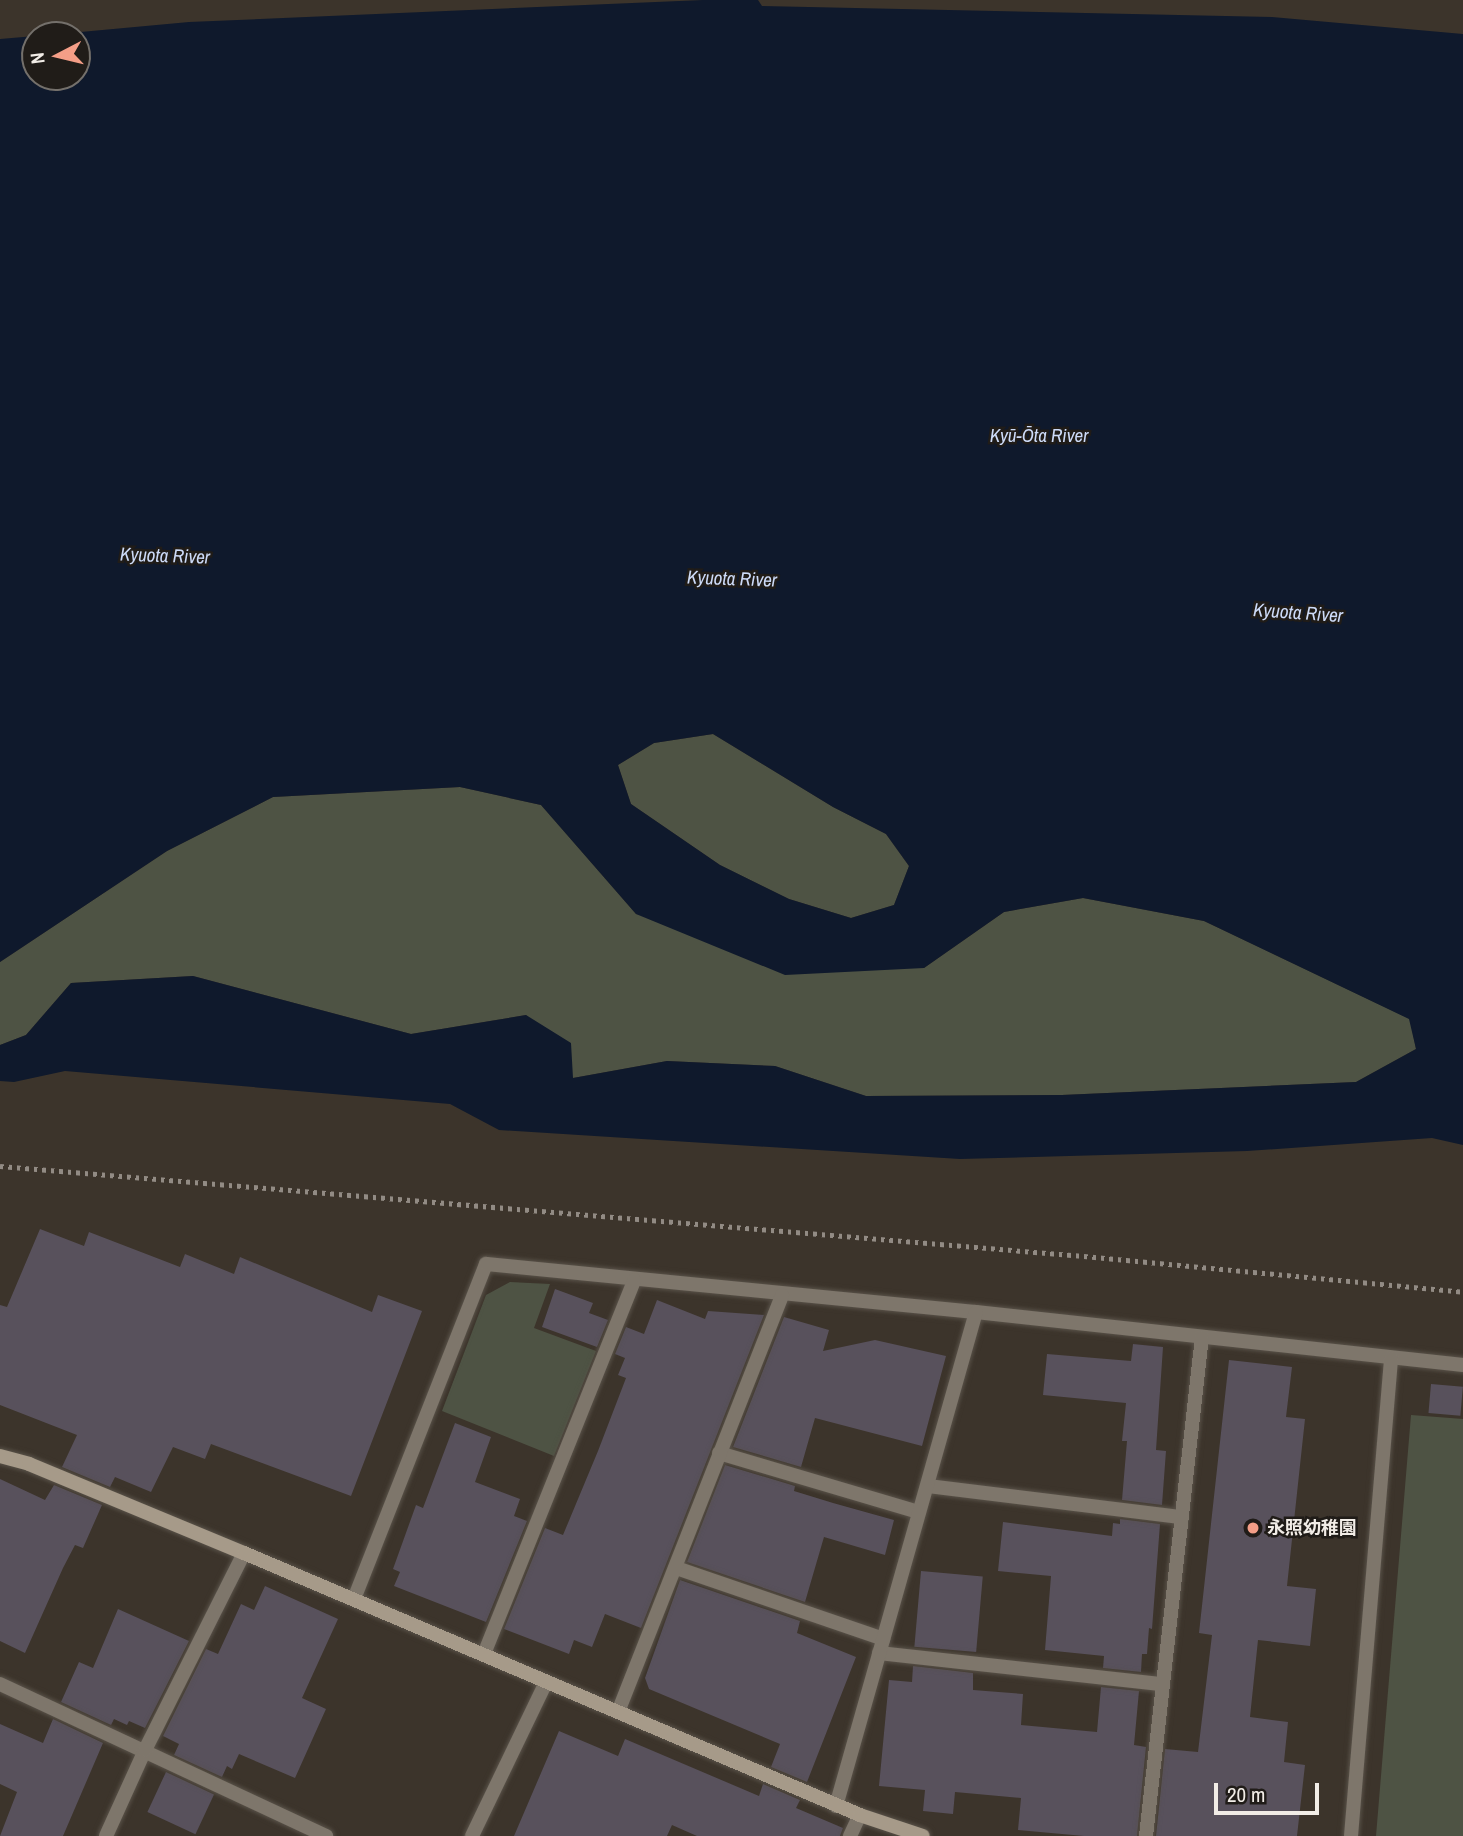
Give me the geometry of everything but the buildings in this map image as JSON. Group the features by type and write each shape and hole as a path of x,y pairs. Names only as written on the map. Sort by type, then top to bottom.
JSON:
{"street":[{"path":"354,1600 486,1264 976,1312 1463,1365"},
{"path":"484,1654 634,1280"},
{"path":"618,1712 782,1295"},
{"path":"836,1805 976,1312"},
{"path":"1146,1836 1202,1337"},
{"path":"1351,1836 1391,1359"},
{"path":"719,1453 918,1513"},
{"path":"0,1456 29,1464 244,1553 860,1815 923,1836"},
{"path":"928,1486 1182,1517"},
{"path":"106,1836 145,1750 244,1553"},
{"path":"676,1568 881,1646 1162,1684"},
{"path":"472,1836 546,1682"},
{"path":"0,1684 326,1836"},
{"path":"850,1836 860,1815"}],"path":[{"path":"0,1166 1084,1256 1463,1292"}],"green space":[{"path":"713,734 833,807 886,834 909,866 894,905 851,918 789,899 720,865 631,804 618,765 654,743"},
{"path":"460,787 541,805 636,914 924,968 1004,912 1083,898 1204,921 1410,1019 1416,1049 1356,1082 1062,1095 866,1096 775,1066 667,1061 573,1078 526,1015 411,1034 193,976 71,983 26,1035 0,1045 0,962 167,851 273,797"},
{"path":"510,1282 550,1284 534,1328 596,1351 554,1456 442,1411 486,1295"},
{"path":"1411,1415 1463,1419 1463,1836 1376,1836"}],"water":[{"name":"Kyū-Ōta River","path":"703,0 758,0 762,6 1272,17 1463,34 1463,1145 1432,1138 1247,1151 960,1159 499,1130 450,1104 65,1071 14,1082 0,1081 0,1045 26,1035 71,983 193,976 411,1034 526,1015 571,1043 573,1078 667,1061 775,1066 866,1096 1062,1095 1356,1082 1416,1049 1409,1019 1204,921 1083,898 1004,912 924,968 785,975 636,914 541,805 460,787 273,797 167,851 0,962 0,39 21,37 21,91 91,91 91,31 189,22","holes":["713,734 833,807 886,834 909,866 894,905 851,918 789,899 720,865 631,804 618,765 654,743"]}],"place":[{"name":"永照幼稚園","path":"1253,1528"}],"water label":[{"name":"Kyuota River","path":"165,556"},
{"name":"Kyuota River","path":"732,579"},
{"name":"Kyuota River","path":"1298,613"}]}
